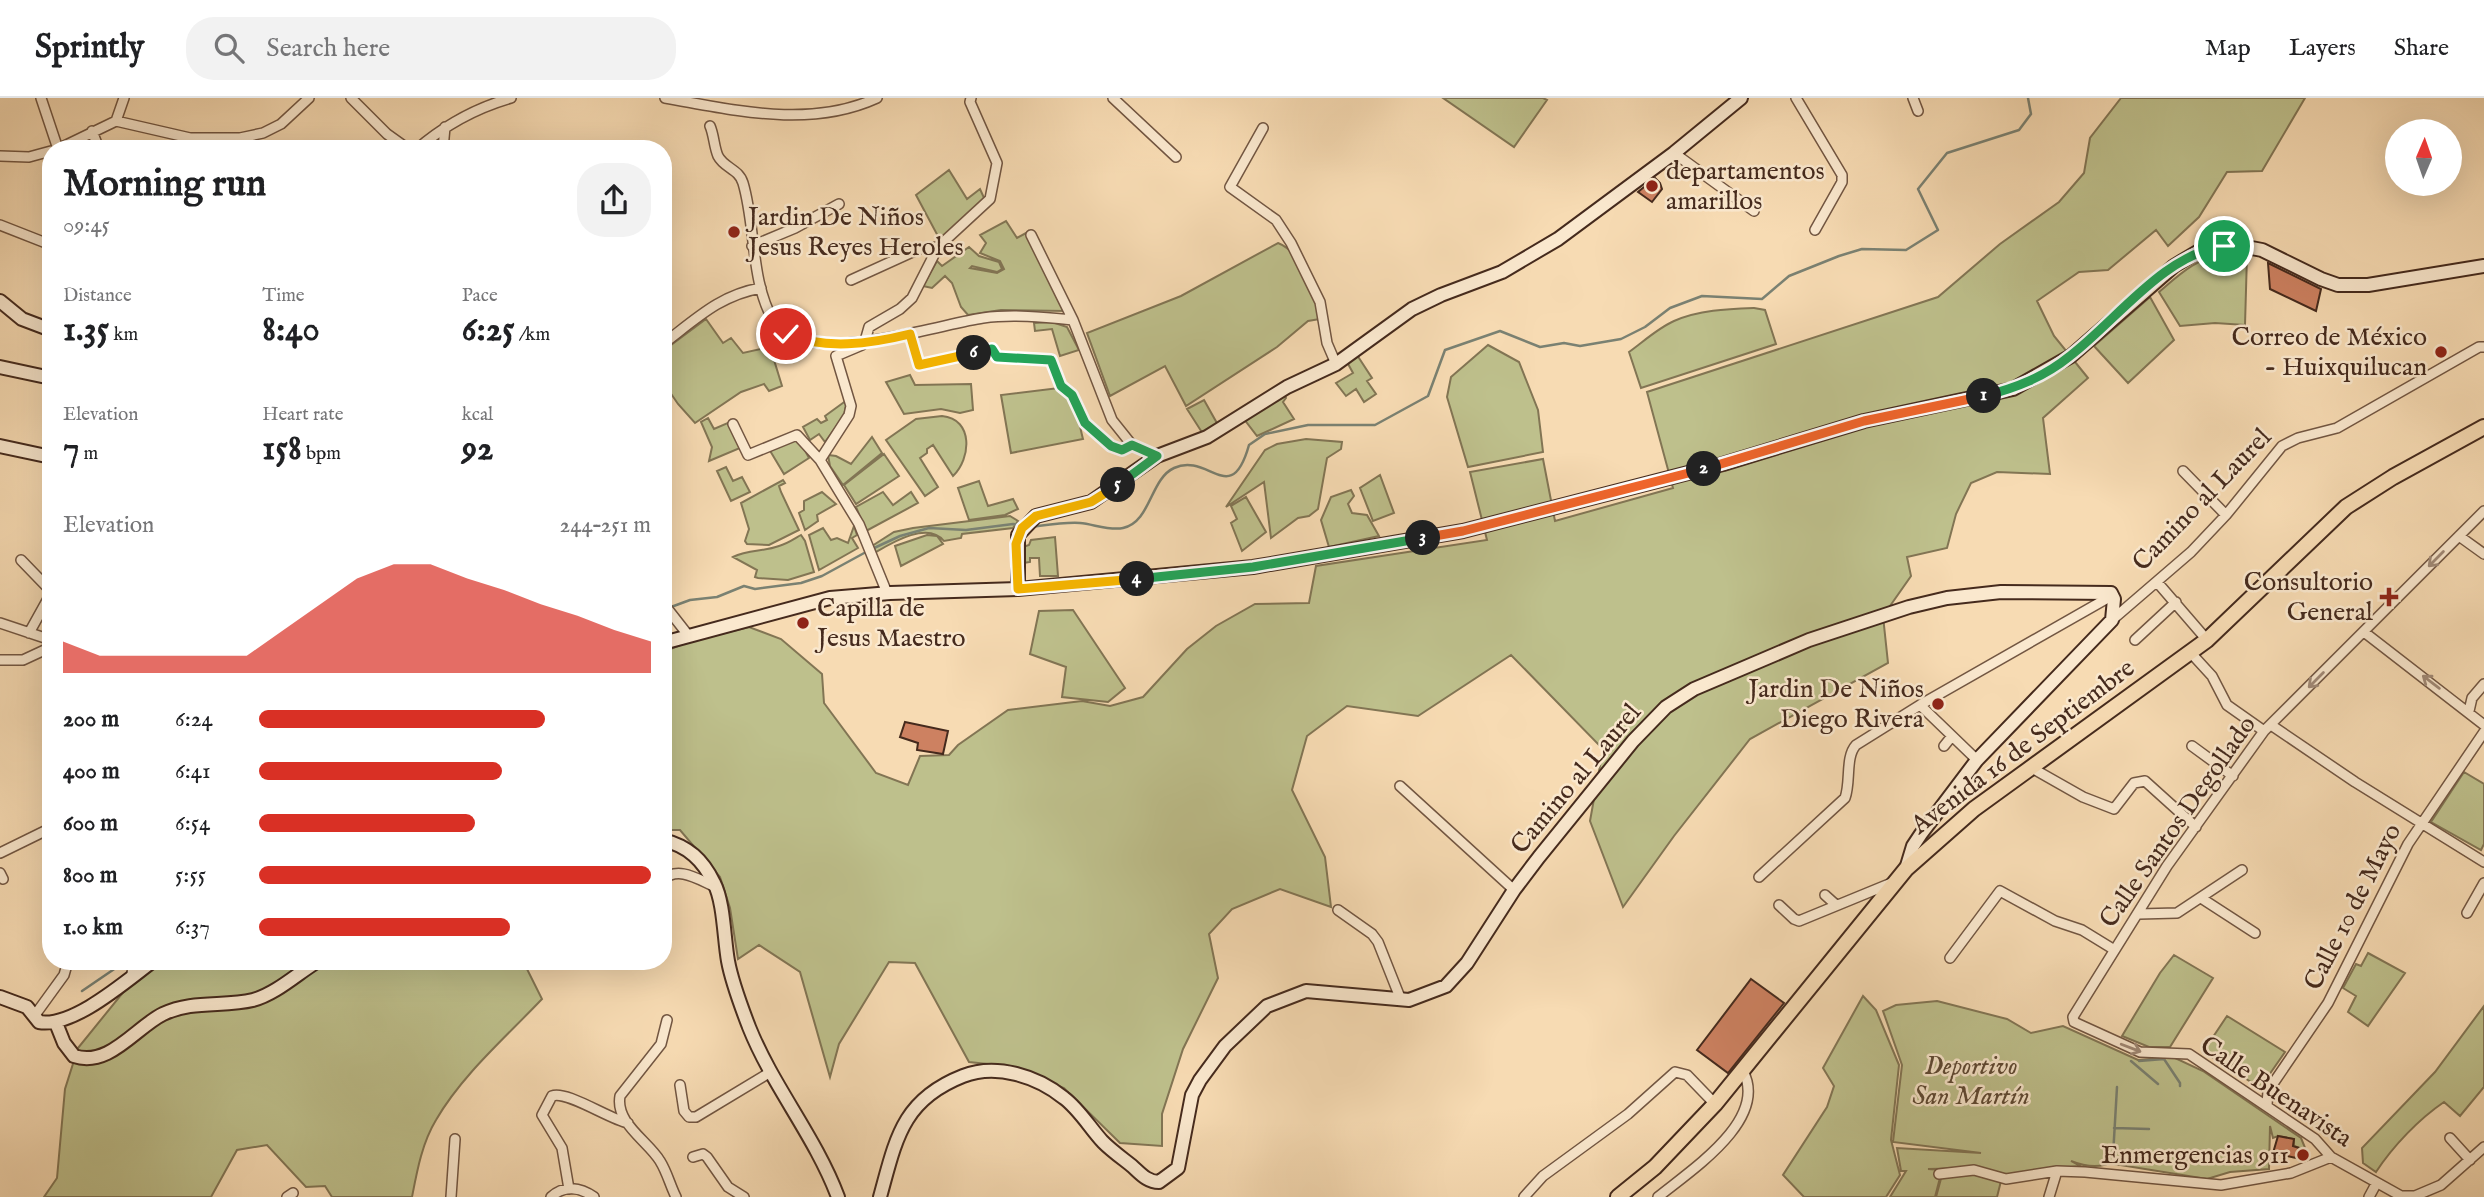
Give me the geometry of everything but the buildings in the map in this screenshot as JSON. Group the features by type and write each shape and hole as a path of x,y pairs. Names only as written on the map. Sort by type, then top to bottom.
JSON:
{"main road":[{"path":"1018,589 1016,544 1026,525 1036,516 1091,502 1157,456 1207,437 1287,387 1336,364 1412,309 1502,272 1558,239 1674,153 1741,98"},
{"path":"672,640 830,598 1018,589 1253,567 1463,531 1723,464 1864,421 2013,389 2051,370 2071,356 2174,266 2211,247 2236,246 2262,250 2338,285 2368,285 2484,266"},
{"path":"0,301 22,319 42,327"},
{"path":"0,367 42,376"},
{"name":"Avenida 16 de Septiembre","path":"1618,1197 1655,1167 1715,1104 1906,869 1974,809 2207,639 2346,507 2393,477 2484,427"},
{"path":"0,446 42,455"},
{"name":"Camino al Laurel","path":"880,1197 908,1113 926,1094 971,1073 990,1070 1035,1079 1065,1098 1105,1144 1147,1180 1159,1182 1178,1168 1192,1095 1200,1080 1225,1046 1267,1006 1306,991 1409,1000 1446,986 1467,963 1514,890 1633,741 1666,708 1693,689 1809,640 1909,607 1947,598 2001,592 2102,592 2113,595 2112,620"},
{"path":"1906,869 1920,834 1977,760 2112,620"},
{"path":"672,843 687,849 704,865 716,887 729,965 748,1024 769,1073 799,1118 838,1197"},
{"path":"0,997 27,1007 39,1022 56,1023 75,1015 129,970"},
{"path":"56,1023 64,1043 74,1056 93,1058 125,1043 143,1026 166,1012 181,1007 258,998 303,970"}],"street":[{"path":"41,98 55,140"},
{"path":"116,121 124,98"},
{"path":"75,140 116,121 190,138 240,138 263,133 281,124 309,98"},
{"path":"351,98 395,140"},
{"path":"428,140 468,114 511,98"},
{"path":"666,98 783,116 824,113 877,98"},
{"path":"1113,98 1176,157"},
{"path":"1796,98 1842,175 1842,182 1815,230"},
{"path":"1913,98 1918,111"},
{"path":"820,460 849,415 851,406 836,356 861,346 868,338 869,327 900,309 912,298 938,247 985,205 992,194 997,163 971,99"},
{"path":"710,125 720,159 737,171 743,182 761,288 776,326 786,334 812,342 832,344 910,334 984,318 1073,320"},
{"path":"444,140 445,127"},
{"path":"1263,128 1230,187 1276,220 1291,243 1320,302 1326,343 1336,364"},
{"path":"92,131 96,140"},
{"path":"0,156 29,157 42,153"},
{"path":"1674,153 1754,211"},
{"path":"752,246 795,228 839,204"},
{"path":"0,225 42,241"},
{"path":"1031,235 1073,320 1112,420 1132,445 1157,456"},
{"path":"851,280 919,249 938,247"},
{"path":"672,337 725,298 738,292 761,288"},
{"path":"910,334 919,365 992,349 997,357 1051,360 1061,386 1072,395 1085,423 1111,446 1122,450 1132,445"},
{"name":"Camino al Laurel","path":"2112,620 2191,552 2226,515 2281,446 2298,438 2337,428 2479,347 2484,347"},
{"path":"733,424 748,455 797,435 820,460 859,524 885,588"},
{"path":"2183,471 2226,515"},
{"name":"Calle Santos Degollado","path":"2073,1017 2167,866 2267,728 2484,511"},
{"path":"2459,536 2484,554"},
{"path":"21,560 42,582"},
{"path":"2157,582 2207,639"},
{"path":"1759,877 1845,798 1854,747 1920,705 2113,595"},
{"path":"2135,640 2176,602"},
{"path":"29,633 42,610"},
{"path":"672,614 688,635"},
{"path":"0,623 42,637"},
{"path":"2364,632 2484,725"},
{"path":"0,660 23,660 42,651"},
{"path":"2190,652 2212,676 2227,705 2484,862"},
{"path":"2469,711 2472,698 2484,684"},
{"path":"1920,705 1977,760"},
{"name":"Calle 10 de Mayo","path":"2267,1105 2268,1091 2329,1003 2394,870 2422,823 2484,732"},
{"path":"1944,746 1952,736"},
{"path":"2192,746 2234,776"},
{"path":"2030,767 2083,797 2114,809 2134,783 2145,781 2196,827"},
{"path":"1401,786 1514,890"},
{"path":"0,853 42,832"},
{"path":"2139,914 2177,913 2242,870"},
{"path":"672,874 678,873 716,887"},
{"path":"1779,905 1794,919 1799,920 1896,881"},
{"path":"2468,913 2484,883"},
{"name":"Calle Santos Degollado","path":"1950,958 2000,891 2055,922 2082,930 2113,949"},
{"path":"1825,895 1835,904"},
{"path":"2201,898 2255,933"},
{"path":"1338,910 1372,934 1378,942 1401,1000"},
{"path":"36,1015 65,970"},
{"name":"Calle Buenavista","path":"2073,1017 2074,1022 2080,1026 2140,1052 2189,1054 2315,1139 2332,1157 2401,1196 2415,1196 2441,1185 2470,1160"},
{"path":"667,1020 661,1044 620,1096 619,1103 628,1124 659,1158 676,1197"},
{"path":"1658,1197 1732,1132 1746,1110 1750,1084 1743,1071"},
{"path":"1524,1197 1544,1177 1628,1114 1675,1072 1687,1075 1715,1104"},
{"path":"680,1085 684,1111 689,1117 696,1117 769,1073"},
{"path":"569,1189 562,1148 542,1115 551,1096 562,1094 628,1124"},
{"path":"2450,1138 2470,1160 2484,1147"},
{"path":"451,1197 455,1139"},
{"path":"693,1157 703,1154 707,1157 728,1187 744,1197"},
{"path":"1939,1174 1974,1170 2006,1179 2057,1171 2221,1185 2291,1173 2332,1157"},
{"path":"2049,1197 2057,1171"},
{"path":"2369,1197 2376,1184"},
{"path":"551,1197 559,1191 569,1189 586,1192 594,1197"}],"green space":[{"path":"1443,98 1543,98 1547,100 1514,147"},
{"path":"2121,98 2305,98 2262,171 2227,172 2199,217 2168,246 2156,230 2108,270 2079,272 2037,301 2054,336 2088,378 2043,418 2050,474 1997,472 1971,483 1956,514 1947,548 1907,557 1911,576 1883,616 1888,663 1750,739 1674,836 1623,907 1590,821 1603,749 1511,655 1418,716 1347,706 1307,736 1292,790 1325,857 1331,907 1280,889 1232,909 1209,934 1218,978 1183,1049 1162,1114 1162,1146 1120,1143 1064,1088 1015,1067 969,1062 915,963 889,962 839,1044 830,1077 800,972 759,945 738,959 730,908 720,877 680,830 672,830 672,648 749,627 781,639 822,674 824,703 876,773 908,785 920,756 949,755 958,745 1008,710 1082,701 1110,706 1143,697 1187,649 1216,626 1255,604 1309,603 1316,566 1487,540 1470,472 1543,459 1555,521 1673,488 1647,392 1938,297 2000,244 2059,202 2084,173 2090,138"},
{"path":"949,170 967,199 980,189 985,200 940,240 916,195"},
{"path":"1006,221 1017,238 1028,232 1066,311 1001,310 968,315 961,307 952,283 945,276 932,288 923,286 937,261 942,266 969,247 979,256 999,262 1002,269 997,272 972,266 970,268 997,273 1004,269 1000,261 980,253 986,243 980,235"},
{"path":"1278,243 1287,248 1301,265 1311,287 1320,319 1308,321 1277,347 1186,406 1165,366 1110,396 1087,333 1181,296"},
{"path":"2225,254 2247,255 2245,325 2215,323 2180,326 2159,292 2197,263"},
{"path":"2150,297 2174,340 2128,383 2094,346"},
{"path":"1754,308 1765,310 1776,344 1641,388 1629,352 1656,331 1693,314"},
{"path":"706,319 723,343 731,338 743,353 770,347 782,386 769,391 764,384 741,392 695,423 672,395 672,344"},
{"path":"1052,322 1067,327 1079,350 1060,356 1052,329 1035,331 1034,323"},
{"path":"1488,345 1519,362 1538,410 1543,452 1468,467 1447,397 1451,377"},
{"path":"1357,355 1372,378 1367,381 1376,394 1364,402 1356,389 1346,396 1336,383 1353,373 1347,362"},
{"path":"910,375 915,385 971,384 973,410 960,413 941,409 904,414 886,382"},
{"path":"1059,388 1073,404 1083,439 1011,453 1001,395"},
{"path":"1284,394 1286,398 1283,402 1294,419 1257,436 1244,419"},
{"path":"847,400 844,416 825,442 819,434 810,440 803,427 817,419 821,423 827,420 825,416"},
{"path":"1204,400 1218,425 1203,434 1187,409"},
{"path":"942,416 960,424 966,450 959,469 953,476 933,445 927,449 927,453 920,458 938,487 925,496 886,440 916,419"},
{"path":"708,418 714,429 730,422 740,448 709,461 712,447 701,422"},
{"path":"872,437 882,453 843,485 830,466 828,455 851,464"},
{"path":"795,438 800,441 809,458 784,474 769,449"},
{"path":"1306,439 1342,442 1341,449 1327,458 1318,509 1309,516 1298,518 1271,538 1264,482 1226,507 1265,450 1277,444"},
{"path":"884,454 899,476 856,504 844,485"},
{"path":"726,467 733,481 742,477 750,492 731,501 717,471"},
{"path":"1380,475 1394,513 1373,521 1360,488"},
{"path":"783,480 785,483 779,486 799,530 769,545 747,544 745,541 749,529 741,503"},
{"path":"979,481 988,506 1013,499 1018,509 1005,515 969,520 958,488"},
{"path":"1351,490 1354,496 1348,504 1352,513 1367,515 1379,536 1329,547 1321,520 1331,497"},
{"path":"822,492 836,504 817,515 818,521 805,530 799,513 804,510 804,501"},
{"path":"883,492 893,505 911,492 918,503 866,531 856,507"},
{"path":"1246,497 1266,532 1242,551 1231,523 1237,519 1231,506"},
{"path":"1010,516 1018,521 1013,528 962,534 961,538 944,541 937,535 920,533 910,535 876,552 872,546 894,532"},
{"path":"854,526 857,535 852,538 858,548 819,570 809,535 823,528 831,540 837,538 848,543"},
{"path":"801,535 814,572 788,580 758,578 755,577 757,570 733,557 782,545"},
{"path":"927,535 937,536 943,544 901,566 895,546"},
{"path":"1055,537 1058,576 1040,576 1039,558 1030,558 1030,562 1023,563 1023,547 1029,545 1031,540"},
{"path":"1073,610 1125,688 1108,702 1062,697 1066,667 1030,654 1039,611"},
{"path":"2464,772 2484,784 2484,844 2481,850 2431,822"},
{"path":"2368,953 2405,973 2368,1026 2348,1012 2356,996 2343,988 2356,964 2361,966"},
{"path":"2174,955 2213,978 2170,1047 2149,1047 2122,1036 2160,973"},
{"path":"151,970 528,970 542,999 485,1057 447,1103 427,1138 412,1197 332,1197 325,1186 306,1187 267,1145 237,1150 211,1197 44,1197 57,1178 65,1089 78,1048 125,990"},
{"path":"1863,996 1876,1010 1899,1065 1891,1140 1900,1175 1886,1197 1804,1197 1783,1175 1827,1107 1834,1086 1823,1068"},
{"name":"Deportivo San Martín","path":"1937,1001 2007,1019 2031,1033 2063,1026 2138,1060 2173,1057 2203,1071 2301,1138 2306,1150 2294,1146 2294,1139 2278,1136 2273,1138 2270,1126 2269,1169 2230,1172 2207,1179 2114,1164 2116,1160 2094,1166 2071,1161 2080,1166 2010,1177 1975,1168 1928,1169 1942,1170 1935,1197 1890,1197 1906,1171 1901,1171 1897,1148 1981,1153 1893,1142 1902,1065 1883,1011 1896,1005"},
{"path":"2484,1006 2484,1087 2460,1116 2444,1102 2425,1116 2390,1152 2376,1172 2363,1163 2362,1148 2435,1072"},
{"path":"2227,1016 2285,1052 2260,1088 2231,1069 2241,1054 2230,1068 2203,1052"},
{"path":"1964,1171 2001,1181 1997,1197 1936,1197 1942,1175"}],"waterway":[{"path":"1031,527 1074,523 1123,528 1139,518 1160,481 1174,468 1187,465 1227,476 1235,473 1242,464 1249,445 1265,434 1308,425 1375,425 1428,396 1445,350 1500,331 1540,347 1564,343 1580,346 1621,339 1645,327 1670,308 1702,296 1762,299 1789,276 1839,256 1862,249 1906,250 1938,230 1918,189 1947,153 2019,130 2031,114 2028,98"},
{"path":"872,549 900,536 929,528 966,530 1021,525"},
{"path":"672,607 690,600 717,597 744,586 755,589 801,583 822,576 866,552"},
{"path":"82,991 113,970"},
{"path":"2139,1061 2164,1059 2180,1086"},
{"path":"2131,1061 2158,1084"},
{"path":"2113,1156 2117,1087"},
{"path":"2114,1128 2149,1129"}],"place":[{"name":"departamentos amarillos","path":"1652,186"},
{"name":"Jardin De Niños Jesus Reyes Heroles","path":"734,232"},
{"name":"Correo de México - Huixquilucan","path":"2441,352"},
{"name":"Consultorio General","path":"2389,597"},
{"name":"Capilla de Jesus Maestro","path":"803,623"},
{"name":"Jardin De Niños Diego Rivera","path":"1938,704"},
{"name":"Enmergencias 911","path":"2303,1155"}],"route":[{"path":"786,334 812,342 832,344 872,342 910,334 919,365 992,349 997,357 1051,360 1061,386 1072,395 1085,423 1111,446 1122,450 1132,445 1157,456 1091,502 1036,516 1022,528 1016,544 1018,589 1253,567 1463,531 1723,464 1864,421 2013,389 2051,370 2071,356 2186,257 2211,247 2224,246"}]}
